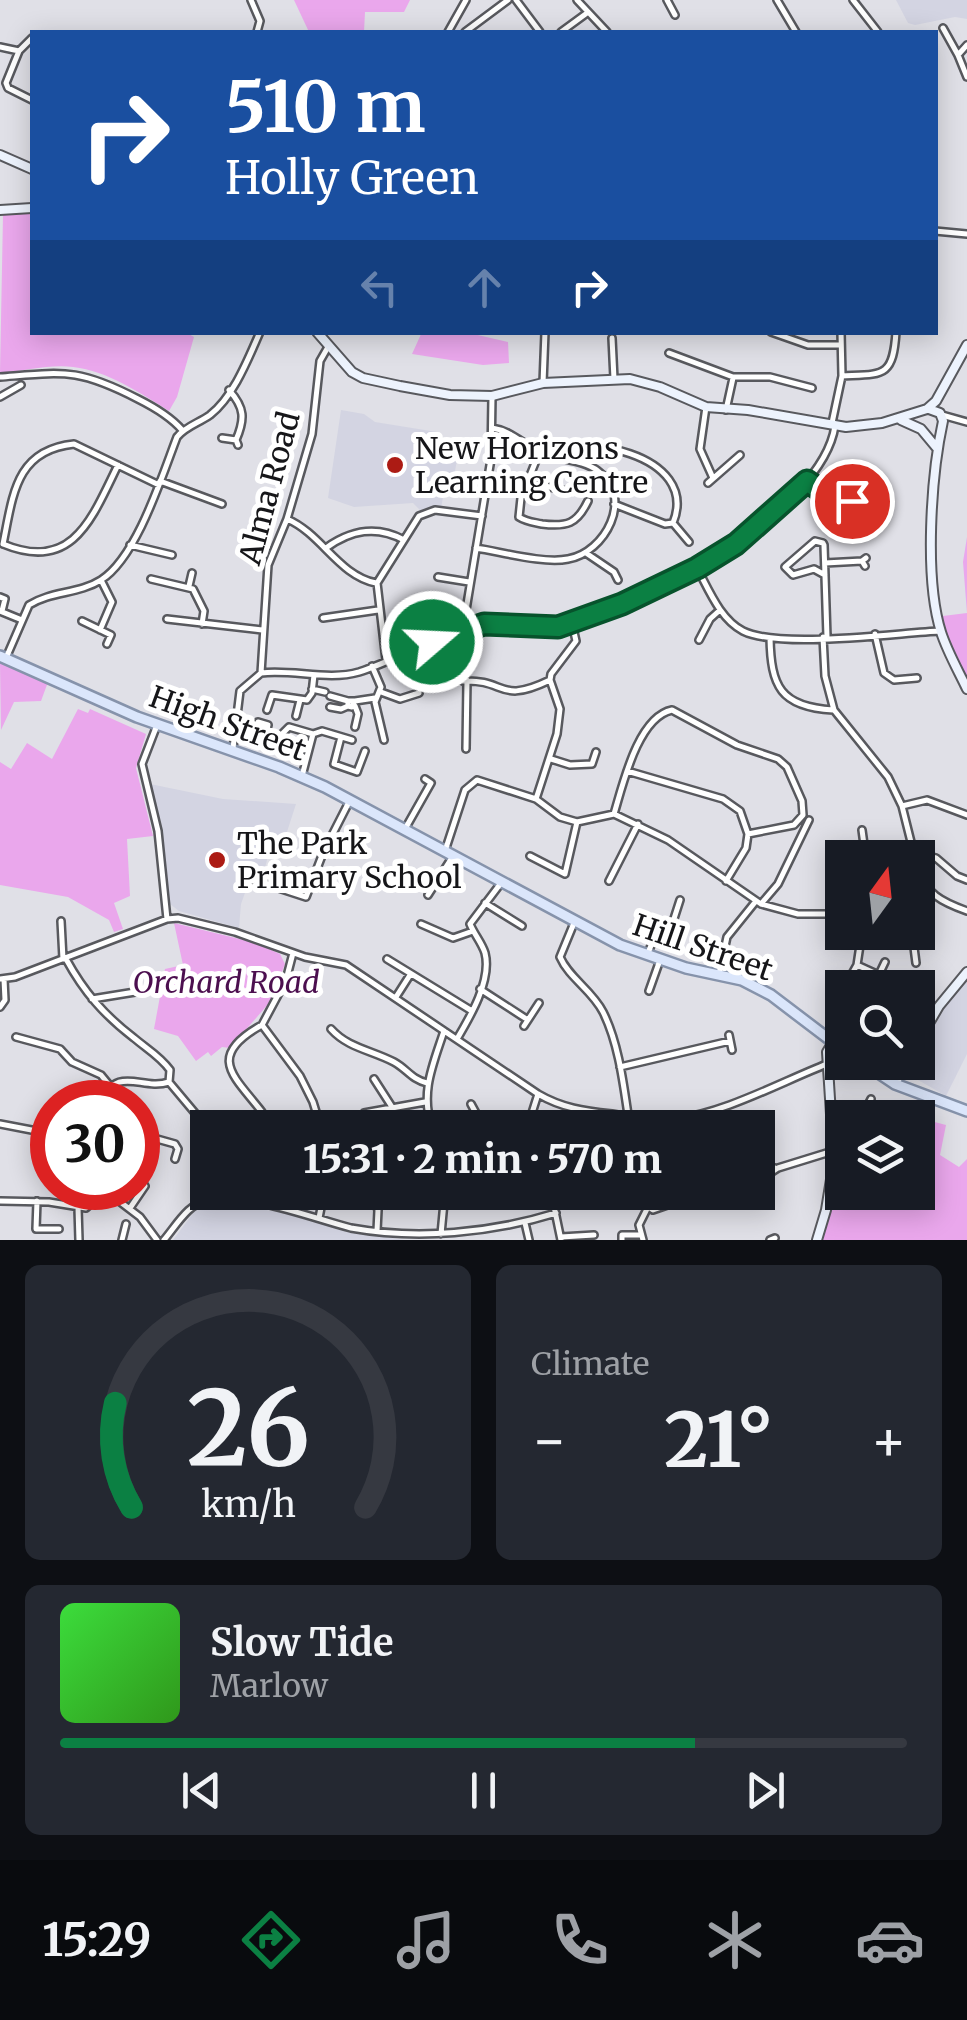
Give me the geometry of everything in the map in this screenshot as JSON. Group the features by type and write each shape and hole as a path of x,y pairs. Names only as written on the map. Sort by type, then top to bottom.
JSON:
{"main road":[{"name":"High Street","path":"3,657 157,725 302,776 434,845"},
{"name":"Hill Street","path":"434,845 647,956 742,980 772,995 825,1036"},
{"path":"889,1080 967,1111"}],"street":[{"path":"252,0 260,21 258,30"},
{"path":"449,30 466,0"},
{"path":"467,30 508,0"},
{"path":"516,0 538,30"},
{"path":"577,0 605,30"},
{"path":"667,0 675,16"},
{"path":"777,0 795,30"},
{"path":"853,0 876,30"},
{"path":"564,30 588,12"},
{"path":"943,28 967,77"},
{"path":"30,40 20,51 6,83 8,88 30,99"},
{"path":"958,55 967,45"},
{"path":"0,47 20,51"},
{"path":"0,155 30,169"},
{"path":"0,210 30,208"},
{"path":"938,232 967,234"},
{"path":"3,657 29,605 40,598 101,580 115,567 145,518 182,430 212,414 258,335"},
{"path":"319,335 362,378 447,394 492,396 543,383 614,379 644,382 706,407 748,410 834,426 882,424 925,410 942,420 965,421"},
{"path":"543,383 545,335"},
{"path":"778,335 801,344 842,346"},
{"path":"801,344 802,335"},
{"path":"261,673 344,675 484,624 549,628 572,624 697,568 745,537 807,481 832,441 842,376 841,335"},
{"path":"842,376 887,370 894,360 896,335"},
{"path":"612,338 614,379"},
{"path":"937,451 918,420 936,401 967,345"},
{"name":"Alma Road","path":"232,751 240,691 261,673 268,566 287,520 312,434 320,361 328,347"},
{"path":"669,352 733,377 770,377 804,382 812,388"},
{"path":"0,377 63,372 89,376 154,407 182,430"},
{"path":"952,376 937,451 932,561 940,631 967,689"},
{"path":"726,410 733,377"},
{"path":"0,396 21,385"},
{"path":"222,438 237,443 244,416 241,404 229,390"},
{"path":"466,629 470,582 492,459 492,396"},
{"path":"706,407 700,450 711,480 740,455"},
{"path":"898,419 934,433 942,420"},
{"path":"476,548 558,560 586,554 604,537 613,516 609,482 595,469 543,453 508,431 492,428"},
{"path":"118,466 82,530 68,546 47,554 2,544 16,483 35,456 71,443 159,483 222,504"},
{"path":"588,502 581,516 563,526 519,517 537,458 543,453 556,448 615,448 647,458 671,484 678,512 673,523"},
{"path":"807,481 838,501 852,501 866,493"},
{"path":"529,482 570,492"},
{"path":"614,504 665,524 673,523"},
{"path":"386,660 377,584 419,516 426,511 482,516"},
{"path":"287,520 304,526 358,578 377,584"},
{"path":"673,523 689,542"},
{"path":"326,548 340,538 362,531 386,532 404,540"},
{"path":"826,574 814,569 792,575 785,567 818,540 824,545 826,574 824,676 834,710 880,765 902,806 910,840"},
{"path":"130,544 172,556"},
{"path":"586,554 614,572 618,580"},
{"path":"825,563 864,561"},
{"path":"697,568 720,610 744,631 770,638 940,631"},
{"path":"189,586 192,573"},
{"path":"438,577 470,582"},
{"path":"152,578 189,586 202,604 202,624"},
{"path":"100,630 112,602 101,580"},
{"path":"0,597 5,598 1,611 22,620"},
{"path":"323,618 378,610"},
{"path":"698,640 720,610"},
{"path":"167,619 262,630"},
{"path":"82,621 111,635 107,644"},
{"path":"536,799 550,759 560,710 550,680 554,668 576,641 572,624"},
{"path":"875,634 884,674 894,680 917,678"},
{"path":"770,638 770,671 781,691 806,705 834,710"},
{"path":"372,666 381,692"},
{"path":"266,710 272,695 307,700 314,675"},
{"path":"466,749 466,680 480,680 504,692 516,693 550,680"},
{"path":"312,689 351,703 358,714 355,727"},
{"path":"381,692 400,698 417,694 416,705"},
{"path":"330,706 342,710 351,703 376,698 381,692"},
{"path":"376,698 384,740"},
{"path":"296,716 300,700"},
{"path":"614,814 627,771 651,721 660,712 672,710 736,745 778,759 787,767 802,801 802,814 794,825 748,834"},
{"path":"258,722 268,725 266,733 280,736 286,728 313,734 322,731 352,740"},
{"path":"157,725 142,764 158,831 167,919"},
{"path":"302,776 313,734"},
{"path":"341,737 334,764 357,772 366,751"},
{"path":"550,759 570,765 592,764 596,752"},
{"path":"627,771 732,804 740,811 748,834 746,848 726,881"},
{"path":"405,829 431,783 425,780"},
{"path":"428,895 449,853 465,790 472,782 483,781 536,799 560,817 577,822 614,814 668,840 758,903 798,914 825,913"},
{"path":"254,880 306,897 350,800"},
{"path":"902,806 927,800 967,815"},
{"path":"719,974 727,937 778,884 809,820"},
{"path":"530,856 565,874 577,822"},
{"path":"610,881 638,824"},
{"path":"862,830 863,840"},
{"path":"935,858 967,880"},
{"path":"458,1040 480,989 484,952 472,931 472,917 501,883"},
{"path":"935,897 967,911"},
{"path":"647,956 654,938 675,920 680,900"},
{"path":"484,903 522,926"},
{"path":"0,1007 6,1000 2,979 178,918 235,932 293,953 341,962 538,1094 574,1110"},
{"path":"62,921 64,959 92,999 136,1041 160,1056 170,1070 169,1082 192,1110"},
{"path":"575,921 560,956 604,1014 620,1067 627,1110"},
{"path":"421,924 453,938 472,931"},
{"path":"854,970 859,950"},
{"path":"914,950 916,963"},
{"path":"260,1110 230,1071 228,1061 230,1052 262,1025 286,980 293,953"},
{"path":"387,959 472,1011"},
{"path":"650,991 660,960"},
{"path":"881,970 885,962"},
{"path":"857,964 869,970"},
{"path":"935,1013 967,972"},
{"path":"396,998 411,974"},
{"path":"480,989 526,1023 539,1004"},
{"path":"92,999 135,992"},
{"path":"262,1025 300,1076 316,1110"},
{"path":"330,1029 344,1043 395,1063 410,1077 426,1083"},
{"path":"427,1110 426,1083 444,1030"},
{"path":"16,1036 60,1049 72,1062 105,1080"},
{"path":"620,1067 729,1038 732,1050"},
{"path":"707,1110 825,1065"},
{"path":"374,1079 392,1107"},
{"path":"895,1084 897,1080"},
{"path":"160,1084 169,1082"},
{"path":"533,1110 538,1094"},
{"path":"384,1110 425,1102"},
{"path":"471,1104 474,1110"},
{"path":"0,1124 30,1130"},
{"path":"160,1140 175,1144 175,1159"},
{"path":"775,1170 825,1154"},
{"path":"132,1210 161,1240 190,1209 205,1200 241,1202 356,1229 416,1237 475,1236 556,1213"},
{"path":"0,1201 30,1201"},
{"path":"817,1240 825,1208"},
{"path":"37,1210 36,1229 58,1229"},
{"path":"78,1210 79,1240"},
{"path":"319,1218 321,1210"},
{"path":"377,1231 378,1210"},
{"path":"442,1235 444,1210"},
{"path":"555,1210 561,1238 594,1235"},
{"path":"622,1240 622,1234 641,1237 639,1225 646,1210"},
{"path":"525,1223 529,1240"},
{"path":"122,1240 126,1224"}],"shaded area":[{"path":"896,0 967,0 967,19 955,17 915,25 908,23"},
{"name":"New Horizons Learning Centre","path":"341,410 364,414 375,422 437,432 434,442 459,449 453,482 446,481 441,508 421,511 413,503 354,507 328,498"},
{"name":"The Park Primary School","path":"150,784 223,799 296,804 286,835 270,848 265,868 255,865 241,904 239,928 179,911 170,904 161,822"},
{"path":"967,981 967,1054 946,1096 918,1080 935,1080 935,1023 960,984"},
{"path":"194,1212 282,1212 351,1232 405,1240 173,1240"}],"green space":[{"path":"294,0 410,0 404,12 365,12 364,30 308,30"},
{"path":"30,213 30,335 194,337 177,397 169,411 123,384 86,369 56,366 0,373 3,215"},
{"path":"421,335 478,335 508,342 509,363 483,365 412,354"},
{"path":"967,537 967,613 963,562"},
{"path":"967,613 967,677 945,632 943,616"},
{"path":"0,663 48,682 41,701 14,702 1,730"},
{"path":"78,709 88,713 90,709 146,734 136,768 153,836 127,839 130,896 114,903 123,929 114,932 109,920 68,897 0,885 0,762 11,769 27,743 52,759"},
{"name":"Orchard Road","path":"174,923 256,943 280,954 285,964 270,1002 230,1048 222,1047 211,1056 208,1052 196,1061 178,1036 154,1029 165,969 183,965"},
{"path":"935,1122 946,1125 940,1155 959,1167 967,1159 967,1240 823,1240 829,1210 935,1210"}],"place":[{"name":"New Horizons Learning Centre","path":"395,465"},
{"name":"The Park Primary School","path":"217,860"}],"route":[{"path":"432,642 484,624 558,627 622,604 697,568 736,544 807,481 833,499 852,501"}]}
